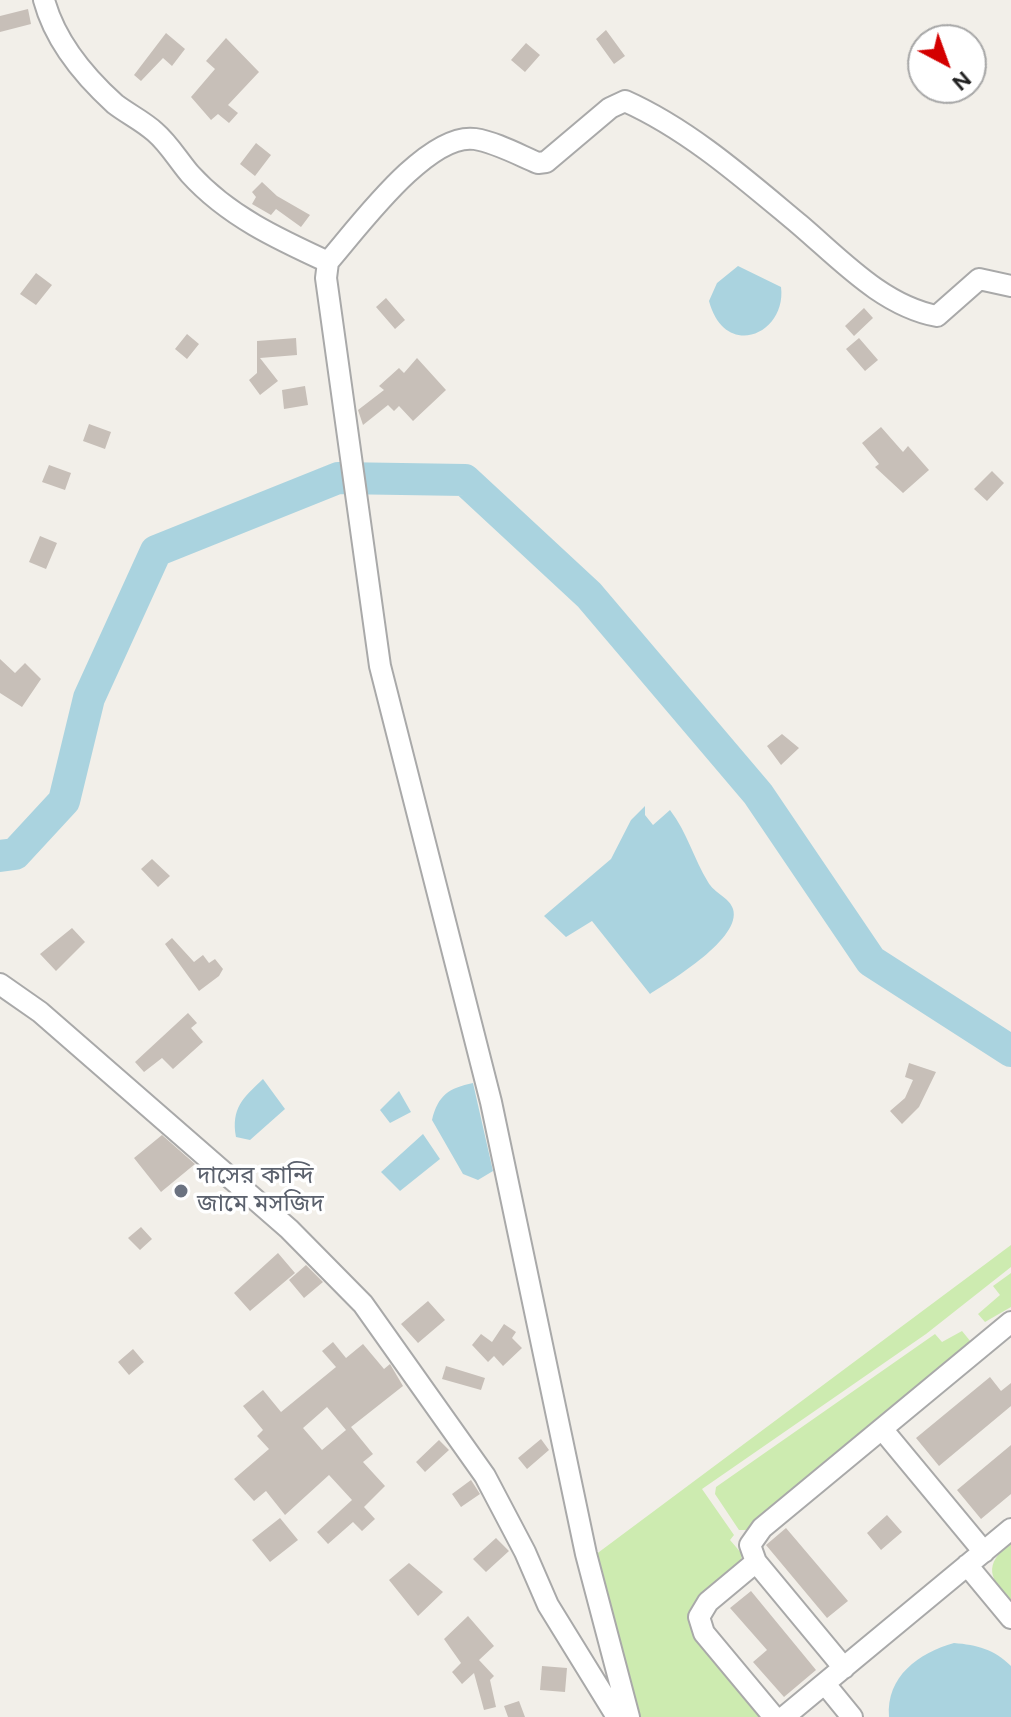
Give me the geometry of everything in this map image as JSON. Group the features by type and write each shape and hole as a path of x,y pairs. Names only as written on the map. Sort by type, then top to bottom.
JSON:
{"street":[{"path":"44,0 58,37 92,80 117,105 154,131 190,174 223,205 327,270"},
{"path":"629,1717 586,1554 491,1102 380,666 327,270 418,162 451,144 473,138 538,163 546,162 610,108 625,101 723,162 857,276 900,302 937,316 979,279 1011,286"},
{"path":"0,984 40,1012 289,1229 363,1304 485,1476 525,1552 548,1605 617,1717"},
{"path":"844,1668 756,1562 750,1545 762,1528 1011,1322"},
{"path":"882,1429 984,1552"},
{"path":"784,1717 1011,1529"},
{"path":"756,1562 708,1602 699,1617 704,1633 774,1717"},
{"path":"967,1565 1011,1618"},
{"path":"825,1684 852,1717"}],"green space":[{"path":"1011,1245 1011,1267 926,1334 702,1489 734,1535 730,1540 742,1554 740,1566 694,1610 761,1717 639,1717 595,1555"},
{"path":"1011,1273 1011,1307 985,1322 978,1314 1000,1295 993,1286"},
{"path":"962,1331 971,1342 746,1530 739,1530 715,1494 716,1487 935,1334 942,1342"},
{"path":"1011,1542 1011,1603 992,1572 996,1558"}],"water":[{"path":"738,266 781,287 775,317 765,328 753,334 740,335 728,331 717,320 709,301 717,283"},
{"path":"645,806 645,815 653,825 670,810 708,882 733,909 733,920 727,933 716,945 688,969 650,994 592,921 566,937 544,916 611,859 631,820"},
{"path":"263,1079 285,1109 250,1140 236,1137 235,1118 240,1104"},
{"path":"473,1083 493,1171 478,1180 463,1174 432,1120 446,1094"},
{"path":"399,1091 411,1112 390,1123 380,1110"},
{"path":"423,1134 440,1159 400,1191 381,1172"},
{"path":"954,1643 985,1649 1011,1666 1011,1717 889,1717 893,1690 907,1668 929,1653"}],"building":[{"path":"28,9 31,24 0,32 0,16"},
{"path":"606,30 625,56 614,64 596,39"},
{"path":"166,33 185,49 172,66 163,58 141,81 134,75"},
{"path":"226,38 259,72 228,105 238,113 229,123 218,114 211,120 191,97 215,69 206,61"},
{"path":"526,43 540,55 525,72 511,60"},
{"path":"256,143 271,155 255,176 240,164"},
{"path":"262,182 277,196 310,215 301,227 276,209 271,215 252,204 256,197 252,192"},
{"path":"36,273 52,285 36,305 20,294"},
{"path":"386,298 405,320 395,329 376,307"},
{"path":"864,308 873,318 854,336 845,326"},
{"path":"187,334 199,344 187,359 175,349"},
{"path":"296,338 297,355 260,358 278,381 260,395 249,380 257,373 257,341"},
{"path":"859,338 878,360 865,371 846,349"},
{"path":"417,358 446,390 413,421 399,406 394,411 388,405 363,425 358,410 384,390 379,386 399,368 404,373"},
{"path":"305,386 308,405 284,409 282,390"},
{"path":"89,424 111,432 105,449 83,441"},
{"path":"881,427 903,452 908,446 929,470 903,493 875,467 879,464 862,443"},
{"path":"49,465 71,473 65,490 42,482"},
{"path":"992,471 1004,483 987,501 974,489"},
{"path":"40,536 57,543 46,569 29,562"},
{"path":"0,659 15,673 25,663 41,679 22,707 0,693"},
{"path":"782,734 799,748 781,765 767,746"},
{"path":"152,859 170,876 158,887 141,869"},
{"path":"72,928 85,942 56,971 40,954"},
{"path":"172,938 194,962 203,955 209,963 215,959 223,969 219,976 199,991 165,944"},
{"path":"188,1013 197,1023 191,1028 203,1042 173,1069 162,1058 144,1072 135,1062"},
{"path":"909,1063 936,1072 919,1107 902,1124 890,1111 905,1098 913,1080 905,1077"},
{"path":"162,1135 195,1164 161,1192 134,1158"},
{"path":"141,1227 152,1239 140,1250 128,1238"},
{"path":"278,1253 295,1273 250,1311 234,1293"},
{"path":"306,1265 323,1282 304,1298 289,1280"},
{"path":"428,1301 445,1320 418,1343 401,1324"},
{"path":"504,1324 516,1332 512,1338 522,1348 503,1366 494,1356 488,1362 472,1345 481,1334 492,1342"},
{"path":"333,1342 346,1358 363,1344 384,1369 390,1364 403,1386 351,1427 373,1454 363,1462 385,1486 364,1507 375,1519 362,1531 353,1522 328,1544 317,1532 352,1500 329,1475 285,1515 266,1491 254,1501 234,1479 269,1449 257,1436 263,1430 243,1406 263,1390 281,1412 336,1367 322,1351","holes":["327,1407 346,1430 322,1450 303,1428"]},
{"path":"133,1349 144,1362 129,1375 118,1362"},
{"path":"446,1366 485,1378 481,1390 442,1379"},
{"path":"990,1377 1001,1391 1011,1383 1011,1406 939,1466 916,1438"},
{"path":"541,1439 549,1450 527,1469 518,1458"},
{"path":"439,1440 449,1450 425,1472 416,1462"},
{"path":"1011,1445 1011,1494 981,1519 957,1490"},
{"path":"471,1480 480,1494 461,1507 452,1494"},
{"path":"887,1515 902,1532 881,1550 867,1533"},
{"path":"280,1518 298,1540 270,1562 252,1540"},
{"path":"786,1528 848,1601 827,1618 766,1545"},
{"path":"496,1538 509,1551 486,1572 473,1559"},
{"path":"409,1563 443,1592 418,1616 389,1580"},
{"path":"751,1591 816,1670 784,1697 753,1662 767,1650 730,1608"},
{"path":"468,1616 494,1646 479,1660 494,1676 490,1680 496,1707 484,1710 474,1673 462,1684 452,1672 461,1663 444,1639"},
{"path":"542,1666 567,1668 565,1692 540,1690"},
{"path":"519,1701 525,1717 508,1717 504,1706"}],"waterway":[{"path":"0,856 15,854 64,801 89,698 156,551 338,478 465,480 589,595 758,794 871,961 1011,1051"}],"place":[{"name":"দাসের কান্দি জামে মসজিদ","path":"181,1191"}]}
